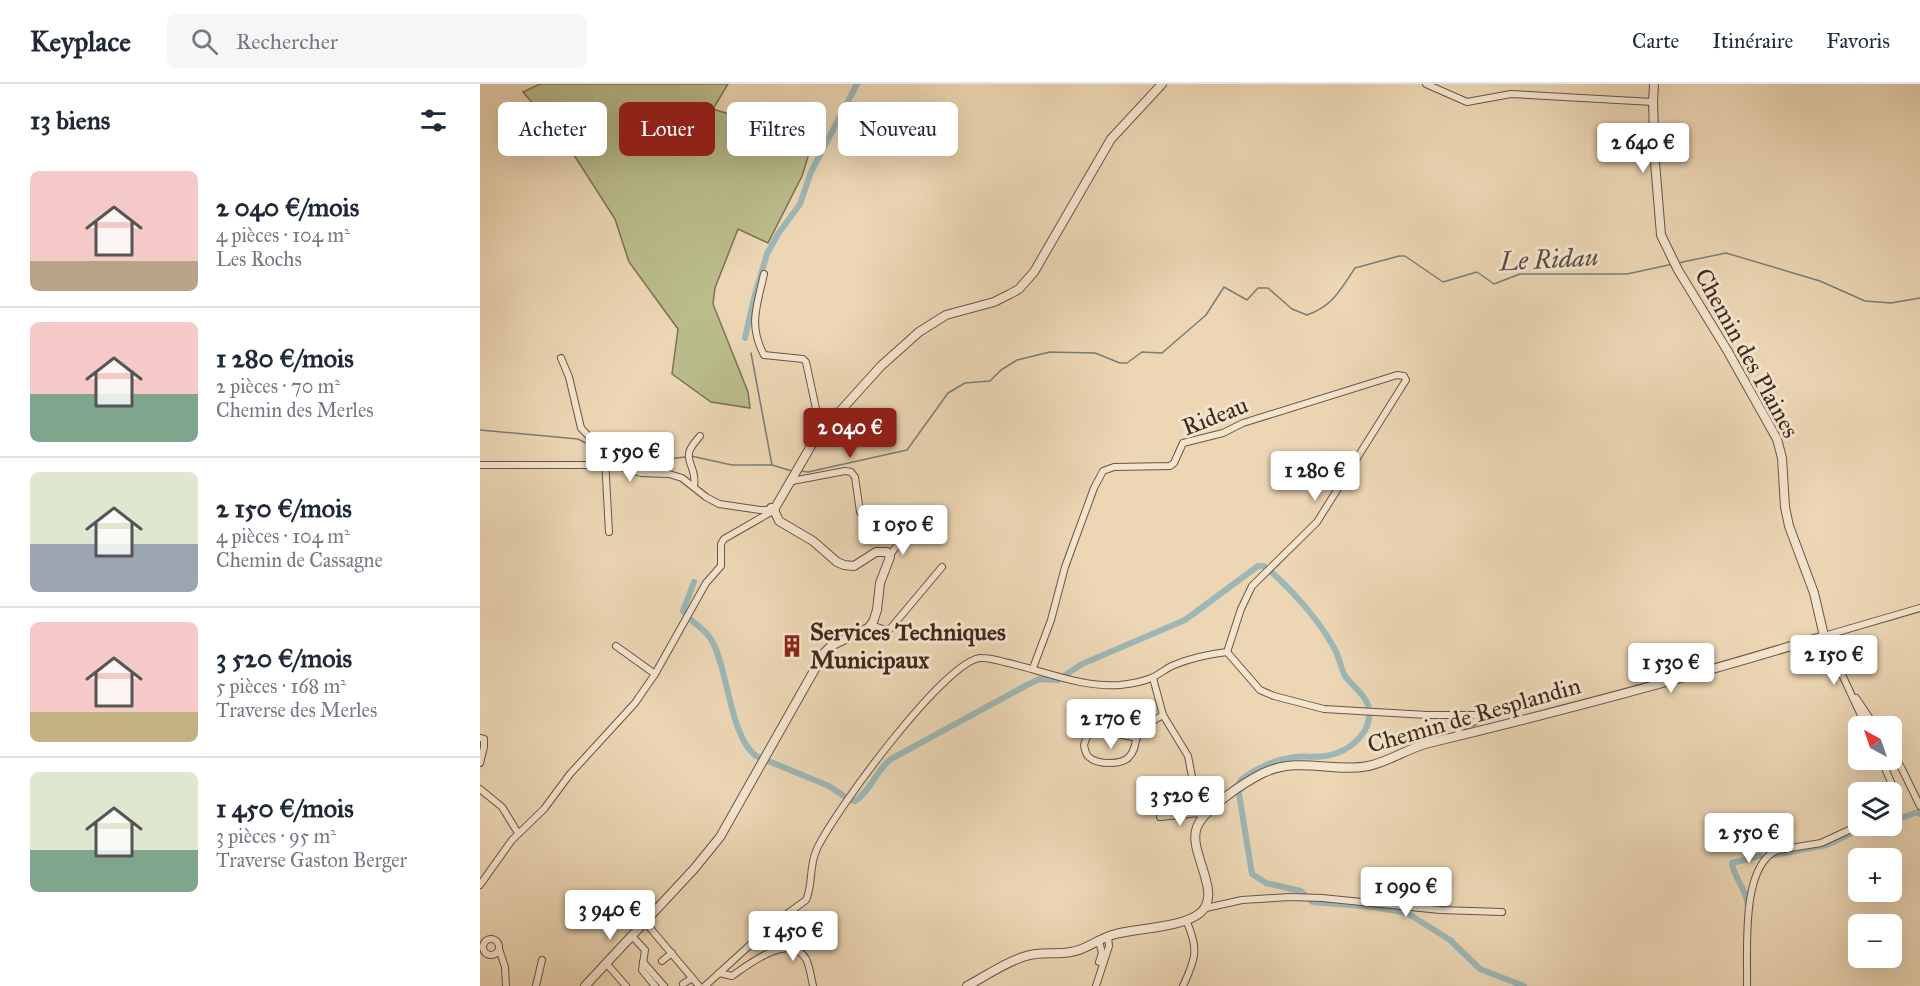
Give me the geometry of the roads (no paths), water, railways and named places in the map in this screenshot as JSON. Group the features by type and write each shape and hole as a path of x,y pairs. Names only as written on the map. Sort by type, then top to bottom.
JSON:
{"street":[{"path":"480,885 503,851 544,810 570,774 635,703 655,674 706,583 721,566 724,539 773,511 821,432 881,366 920,332 946,315 994,302 1019,289 1031,276 1111,139 1162,84"},
{"path":"1426,84 1467,102 1510,94 1653,102"},
{"name":"Chemin des Plaines","path":"1654,84 1659,225 1663,239 1777,439 1781,453 1785,507 1789,526 1814,592 1824,636"},
{"path":"764,274 753,324 756,340 764,355 803,359 806,362 821,432"},
{"path":"561,358 569,377 581,428 601,450 607,465 609,532"},
{"name":"Rideau","path":"1033,668 1051,620 1065,567 1088,502 1096,483 1106,469 1114,466 1170,466 1175,461 1183,443 1223,433 1243,423 1402,375 1406,378 1404,385 1314,527 1254,584 1247,596 1227,652"},
{"path":"694,486 695,474 689,457 690,450 700,436"},
{"path":"480,465 557,467 607,465 641,473 675,475 719,504 773,511"},
{"path":"795,475 851,472 855,477 860,512"},
{"path":"773,511 779,521 813,541 837,562 844,565 860,564 882,550 890,555"},
{"path":"585,986 694,869 720,837 824,653 831,646 871,625 875,618 880,583 890,555 918,517"},
{"path":"871,625 886,630 890,629 942,567"},
{"path":"1861,716 1824,636 1920,608"},
{"name":"Chemin de Resplandin","path":"1201,816 1239,788 1266,772 1279,768 1298,765 1367,766 1420,745 1612,697 1824,636"},
{"path":"616,646 655,674"},
{"path":"705,986 772,925 806,900 815,854 850,795 903,728 947,680 964,664 980,657 1068,678 1106,685 1122,685 1153,678 1176,664 1227,652 1254,686 1264,693 1324,709 1427,715 1478,715 1478,720 1459,728 1458,736"},
{"path":"1153,678 1163,715 1188,756 1201,816 1196,837 1208,893 1206,908"},
{"path":"1848,688 1868,716"},
{"path":"1137,738 1098,731 1085,738 1084,747 1087,755 1094,760 1120,762 1131,755 1137,738 1151,722 1163,715"},
{"path":"480,738 484,739 485,743 480,762"},
{"path":"1902,769 1920,806"},
{"path":"480,789 502,807 518,834"},
{"path":"1160,817 1201,816"},
{"path":"1747,986 1750,898 1765,858 1778,850 1829,841 1848,831"},
{"path":"967,986 1024,956 1040,952 1073,952 1108,936 1186,921 1206,908 1252,899 1304,897 1440,910 1502,912"},
{"path":"1183,986 1196,953 1194,937 1186,921"},
{"path":"645,922 699,986"},
{"path":"632,936 645,950 642,962 654,981 664,986"},
{"path":"1094,986 1109,946 1108,936"},
{"path":"1094,986 1102,953 1099,941"},
{"path":"499,948 505,967 506,986"},
{"path":"719,973 732,976 760,958 781,949 790,948 799,951 807,961 813,986"},
{"path":"662,961 672,953"},
{"path":"536,986 542,960"},
{"path":"606,963 626,986"},
{"path":"683,984 692,978"}],"waterway":[{"path":"745,338 767,254 778,234 800,204 811,172 857,84"},
{"name":"Le Ridau","path":"1678,263 1726,253 1820,281 1865,301 1891,303 1920,298"},
{"name":"Le Ridau","path":"800,471 808,472 907,450 948,393 965,383 990,381 1001,370 1017,360 1050,352 1095,353 1120,363 1127,363 1142,352 1162,353 1206,315 1224,287 1247,300 1258,288 1268,288 1292,309 1307,315 1330,302 1355,268 1399,256 1405,256 1443,282 1477,272 1494,284 1520,274 1627,274 1673,264"},
{"path":"751,353 772,465"},
{"name":"Le Ridau","path":"480,430 578,439 599,450"},
{"name":"Le Ridau","path":"603,449 607,448 647,461 686,457"},
{"name":"Le Ridau","path":"691,456 732,465 772,465 792,471"},
{"path":"694,582 683,611 712,641 722,668 735,719 747,747 756,756 829,786 855,801 861,797 891,759 1039,679 1058,680 1082,664 1185,620 1258,566 1264,566 1293,593 1319,625 1335,649 1345,676 1366,701 1369,714 1364,732 1359,739 1344,750 1326,756 1294,757 1270,763 1240,781 1239,794 1252,874 1266,883 1301,891 1312,902 1374,907 1407,913 1450,940 1480,969 1524,986"},
{"path":"1902,818 1918,812 1920,814"},
{"path":"1774,855 1827,845 1848,835"},
{"path":"1748,907 1746,896 1732,863 1760,856"}],"place":[{"name":"Services Techniques Municipaux","path":"792,646"}]}
